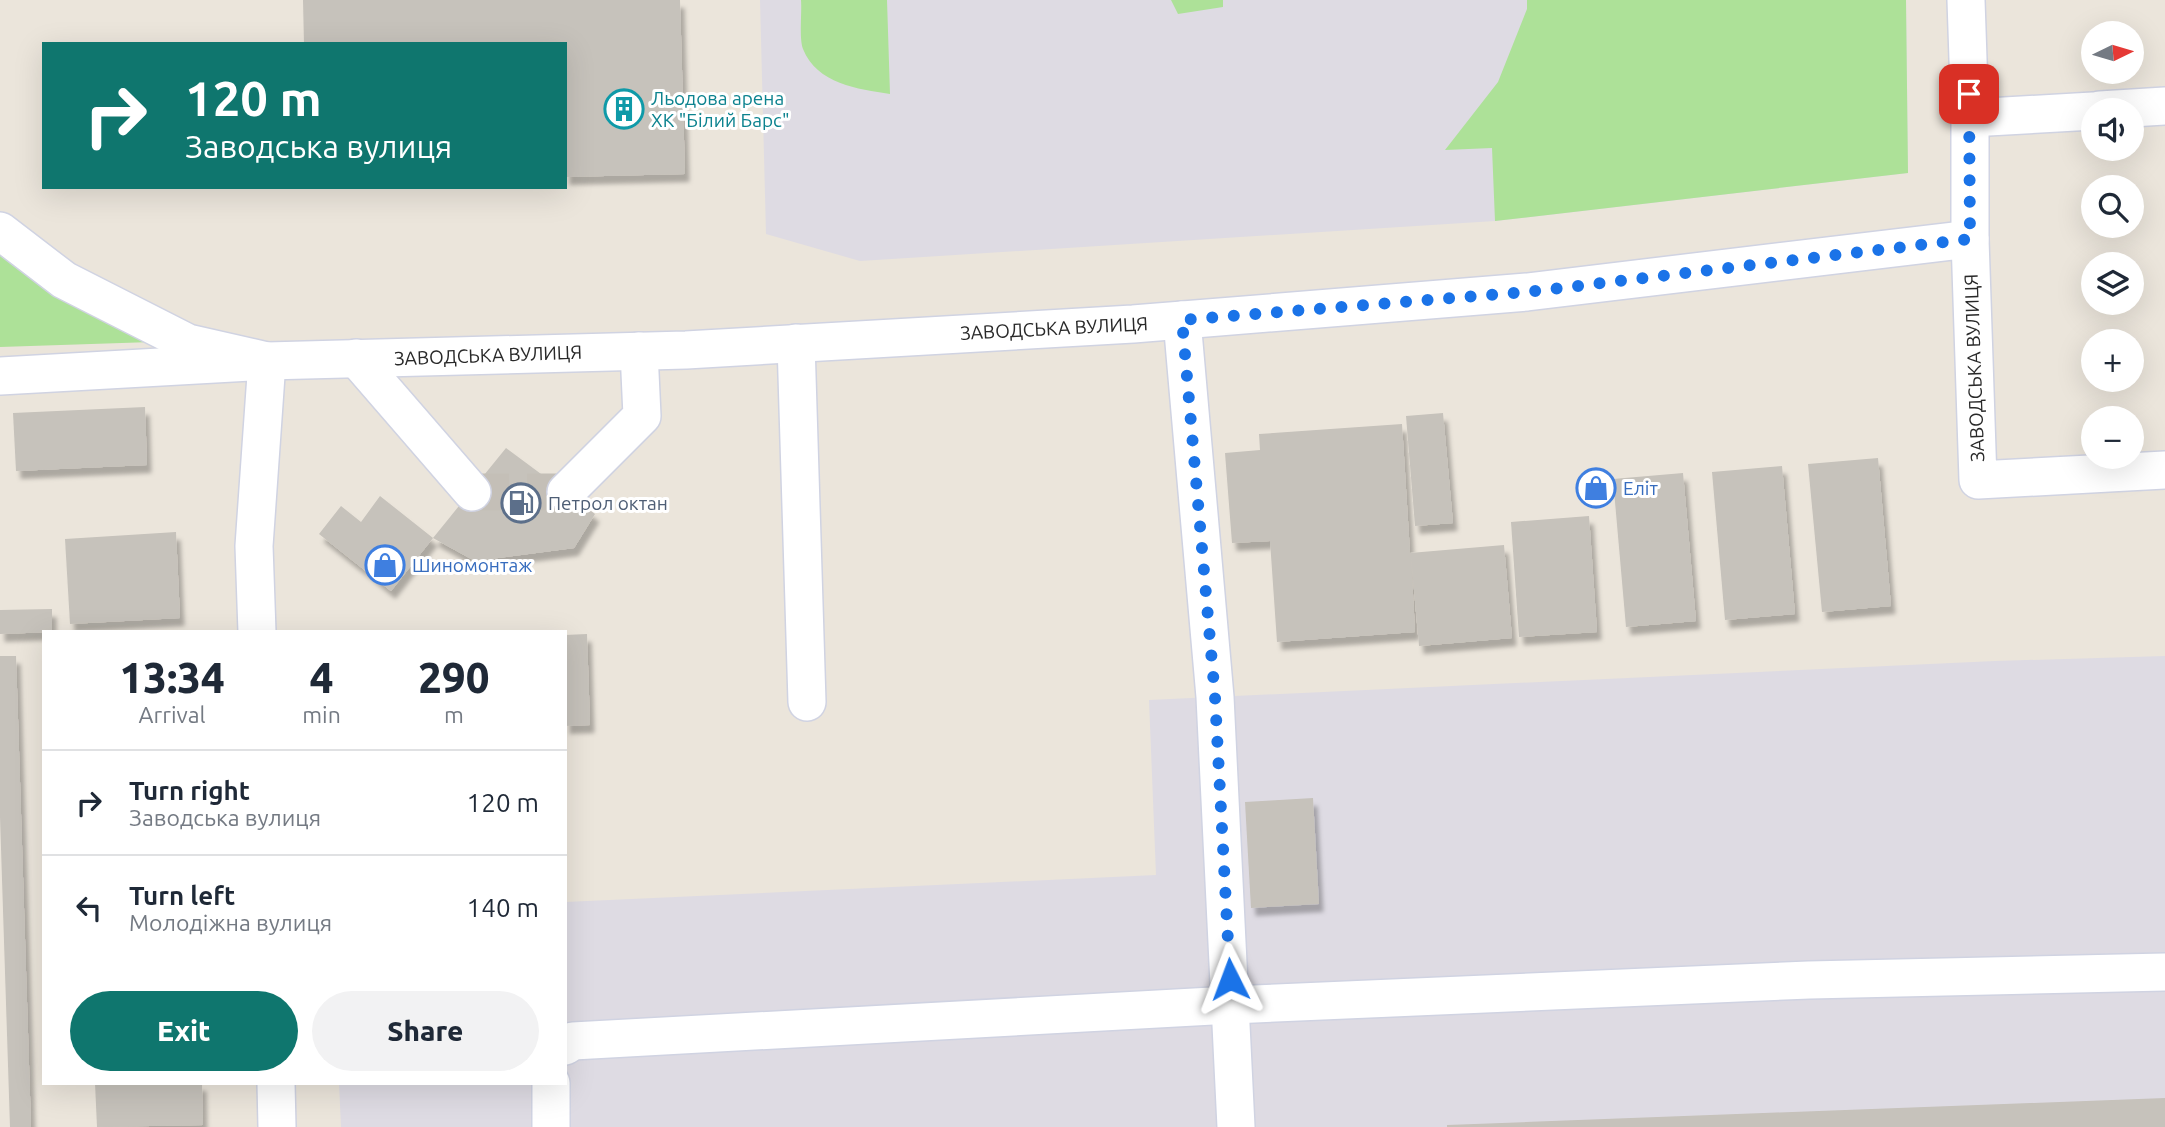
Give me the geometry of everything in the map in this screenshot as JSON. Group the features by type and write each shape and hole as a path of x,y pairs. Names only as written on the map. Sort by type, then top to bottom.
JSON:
{"street":[{"path":"1966,0 1970,239"},
{"path":"2144,107 2165,106"},
{"path":"1970,118 2081,112"},
{"path":"0,231 64,280 188,343 267,360 254,546 257,630"},
{"name":"ЗАВОДСЬКА ВУЛИЦЯ","path":"0,376 267,360 639,351 1182,320 1527,292 1970,239 1978,480 2165,470"},
{"path":"1182,320 1215,697 1236,1127"},
{"path":"796,343 807,702"},
{"path":"566,492 642,416 639,351"},
{"path":"356,358 472,492"},
{"path":"567,1045 573,1041 1231,1004 1809,980 2165,972"},
{"path":"276,1085 277,1127"},
{"path":"551,1085 551,1127"}],"shaded area":[{"path":"760,0 1906,0 1908,173 1495,221 860,261 766,234"},
{"path":"2165,656 2165,1127 341,1127 339,1085 567,1085 567,902 1156,875 1149,700 1995,661"}],"green space":[{"path":"801,0 887,0 890,94 840,83 818,70 809,61 802,44"},
{"path":"1171,0 1223,0 1223,7 1178,14"},
{"path":"1527,0 1906,0 1908,173 1495,221 1492,148 1445,150 1498,82 1527,9"},
{"path":"0,247 152,342 0,347"}],"building":[{"name":"Льодова арена ХК \"Білий Барс\"","path":"303,0 680,0 685,174 567,177 567,42 304,42"},
{"path":"145,407 147,465 16,471 13,413"},
{"path":"1443,413 1453,523 1415,526 1406,416"},
{"path":"1402,424 1410,553 1504,545 1512,638 1419,646 1411,556 1415,632 1277,642 1270,541 1232,543 1225,453 1260,450 1259,434"},
{"name":"Петрол октан","path":"506,448 595,514 574,548 475,561 433,538"},
{"path":"1878,458 1891,606 1822,612 1808,464"},
{"path":"1782,466 1795,614 1725,620 1712,472"},
{"path":"1683,473 1696,621 1626,627 1613,479"},
{"name":"Шиномонтаж","path":"380,496 433,538 391,591 319,534 341,506 361,522"},
{"path":"1589,516 1597,632 1519,637 1511,522"},
{"path":"176,532 180,618 70,624 65,539"},
{"path":"52,609 52,630 0,634 0,610"},
{"path":"587,634 590,725 567,726 567,635"},
{"path":"0,656 16,656 31,1127 10,1127 0,817"},
{"path":"1313,798 1319,904 1251,908 1245,802"},
{"path":"95,1085 202,1085 203,1125 97,1127"},
{"path":"2165,1098 2165,1127 1447,1127 1447,1125"}],"tunnel":[{"path":"472,492 566,492"}],"place":[{"name":"Льодова арена ХК \"Білий Барс\"","path":"624,109"},
{"name":"Еліт","path":"1596,488"},
{"name":"Петрол октан","path":"521,503"},
{"name":"Шиномонтаж","path":"385,565"}],"route":[{"path":"1230,979 1215,697 1182,320 1527,292 1970,239 1969,94"}]}
